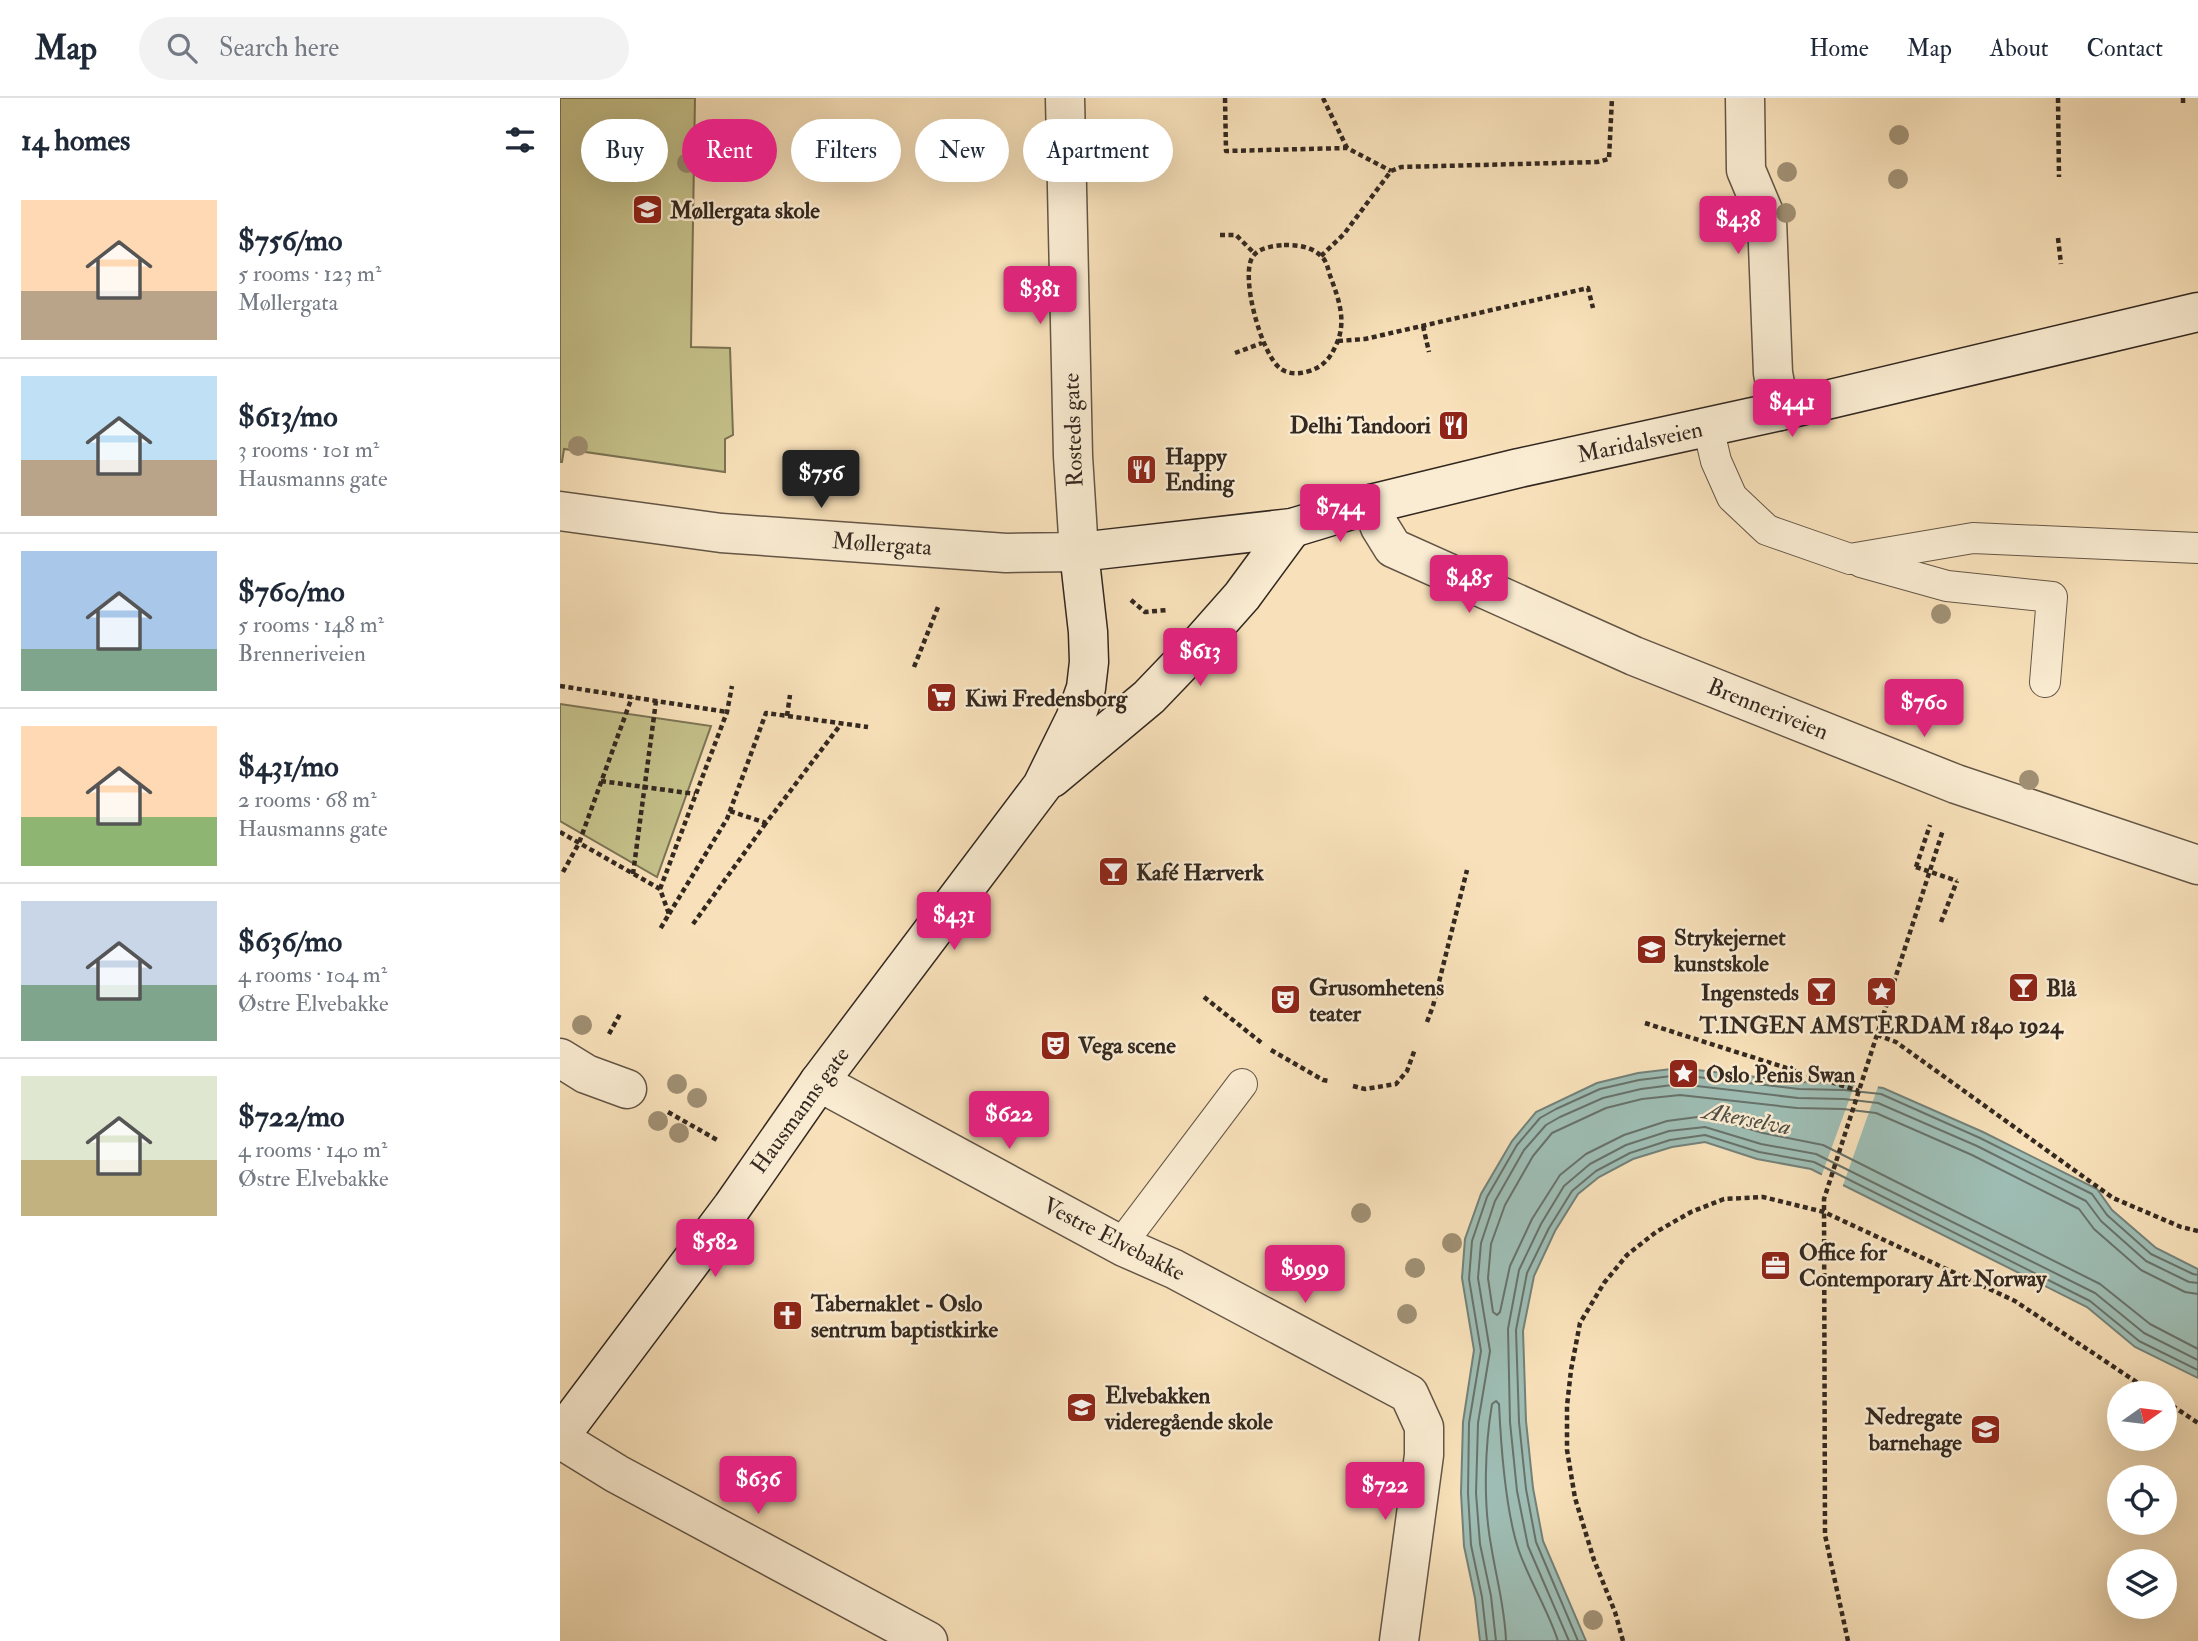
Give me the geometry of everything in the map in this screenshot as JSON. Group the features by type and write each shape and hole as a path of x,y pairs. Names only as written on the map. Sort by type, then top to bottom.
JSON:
{"street":[{"name":"Rosteds gate","path":"1065,98 1073,456 1079,552"},
{"path":"1745,98 1746,170 1767,220 1773,373 1780,411"},
{"name":"Maridalsveien","path":"1079,552 1292,527 1371,504 1519,468 1780,411 2198,312"},
{"name":"Brenneriveien","path":"1371,504 1380,527 1393,548 1634,656 1956,784 2198,865"},
{"name":"Møllergata","path":"560,511 721,533 1006,553 1079,552"},
{"name":"Hausmanns gate","path":"1042,786 1149,697 1242,596 1292,527"},
{"name":"Hausmanns gate","path":"560,1438 732,1207 819,1083 1042,786 1075,719 1086,688 1089,642 1079,552"},
{"path":"560,1058 586,1074 627,1089"},
{"name":"Vestre Elvebakke","path":"819,1083 1124,1247 1174,1269 1409,1394 1424,1427 1424,1455 1399,1641"},
{"path":"560,1438 617,1474 928,1641"}],"lane":[{"path":"1708,427 1716,461 1732,497 1767,530 1850,559 1947,586 2052,597 2045,682"},
{"path":"1850,559 1973,538 2198,548"},
{"path":"1124,1247 1131,1231 1242,1084"}],"path":[{"path":"1225,98 1226,151 1348,148 1391,171"},
{"path":"1323,98 1348,148"},
{"path":"1321,256 1344,234 1391,171 1401,167 1597,162 1609,159 1612,98"},
{"path":"2058,98 2059,177"},
{"path":"1220,234 1236,234 1255,254"},
{"path":"2058,238 2061,264"},
{"path":"1284,245 1304,246 1321,256 1327,264 1341,309 1342,327 1338,341 1324,364 1298,374 1282,371 1271,361 1262,343 1250,288 1250,262 1255,254 1266,248 1284,245"},
{"path":"1338,341 1364,339 1588,288 1593,308"},
{"path":"1423,326 1429,352"},
{"path":"1236,353 1262,343"},
{"path":"1079,552 1145,612 1182,609 1191,612 1212,630"},
{"path":"914,667 938,607"},
{"path":"660,889 727,712 732,685"},
{"path":"560,687 727,712"},
{"path":"787,716 790,695"},
{"path":"563,872 579,843 632,697"},
{"path":"633,874 656,701"},
{"path":"659,931 727,819 766,713 869,727"},
{"path":"693,923 841,723"},
{"path":"601,780 695,794"},
{"path":"1848,1641 1825,1535 1824,1199 1940,842 1956,784"},
{"path":"730,811 766,823"},
{"path":"1932,819 1916,867 1958,881 1941,922"},
{"path":"560,832 660,889 670,914"},
{"path":"1427,1022 1467,870"},
{"path":"1203,997 1269,1049"},
{"path":"1645,1023 1859,1091"},
{"path":"1877,1035 1896,1042 2113,1198 2181,1227 2198,1231"},
{"path":"1353,1086 1365,1089 1396,1084 1406,1071 1415,1048"},
{"path":"627,1089 719,1141"},
{"path":"1623,1641 1575,1498 1567,1450 1567,1406 1571,1370 1580,1324 1604,1283 1627,1255 1656,1232 1691,1212 1724,1199 1763,1197 1824,1212 2015,1301 2135,1381"},
{"path":"2177,1409 2198,1423"}],"shaded area":[{"name":"Møllergata skole","path":"560,98 695,98 695,119 682,119 682,182 694,182 691,347 730,348 733,435 725,439 725,472 564,449 560,462"},
{"path":"560,704 711,726 657,877 560,821"}],"water":[{"name":"Akerselva","path":"1680,1068 1800,1082 1845,1083 1883,1088 1983,1132 2097,1189 2112,1210 2156,1248 2198,1269 2198,1378 2135,1347 2087,1307 1811,1169 1757,1159 1705,1142 1672,1147 1633,1159 1599,1177 1578,1194 1555,1231 1534,1276 1523,1331 1526,1421 1533,1488 1543,1541 1586,1641 1480,1641 1475,1598 1464,1546 1461,1493 1463,1422 1474,1350 1462,1278 1465,1239 1481,1194 1512,1141 1536,1112 1597,1083 1638,1073"}],"pier":[{"path":"1856,1081 1879,1084 1842,1188 1821,1177"}],"place":[{"name":"Møllergata skole","path":"647,210"},
{"name":"Delhi Tandoori","path":"1454,425"},
{"name":"Happy Ending","path":"1142,469"},
{"name":"Kiwi Fredensborg","path":"942,698"},
{"name":"Kafé Hærverk","path":"1113,872"},
{"name":"Strykejernet kunstskole","path":"1651,950"},
{"name":"Blå","path":"2023,988"},
{"name":"T.INGEN AMSTERDAM 1840 1924","path":"1881,991"},
{"name":"Ingensteds","path":"1822,992"},
{"name":"Grusomhetens teater","path":"1286,1000"},
{"name":"Vega scene","path":"1055,1045"},
{"name":"Oslo Penis Swan","path":"1683,1074"},
{"name":"Office for Contemporary Art Norway","path":"1776,1265"},
{"name":"Tabernaklet - Oslo sentrum baptistkirke","path":"788,1316"},
{"name":"Elvebakken videregående skole","path":"1082,1408"},
{"name":"Nedregate barnehage","path":"1985,1429"}]}
